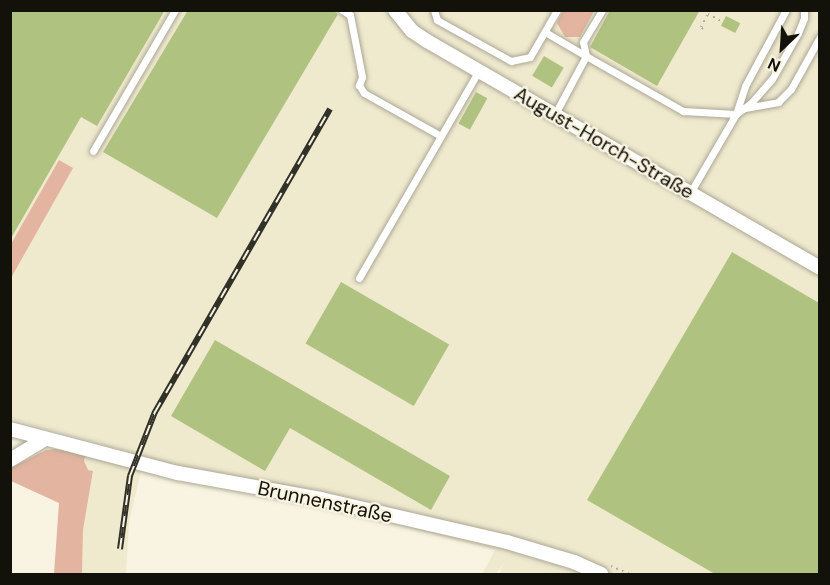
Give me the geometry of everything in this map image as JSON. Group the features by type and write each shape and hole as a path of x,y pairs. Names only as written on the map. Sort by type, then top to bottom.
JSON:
{"street":[{"name":"August-Horch-Straße","path":"395,10 412,31 819,268"},
{"name":"Brunnenstraße","path":"10,429 178,473 321,499 429,526 507,542 574,562 601,574"},
{"path":"10,460 45,439"}],"lane":[{"path":"93,151 175,10"},
{"path":"342,10 350,15 362,77 359,85 364,93 441,136"},
{"path":"434,10 437,20 511,62 530,57 557,10"},
{"path":"555,114 586,56 583,42 602,10"},
{"path":"690,193 736,114 745,86 786,10"},
{"path":"545,32 683,111 736,114 751,102 772,79 798,33 804,18 804,10"},
{"path":"743,109 778,102 791,89 819,37"},
{"path":"359,278 479,70"},
{"path":"745,86 751,93 751,102"}],"path":[{"path":"703,29 701,27 709,12 722,21"}],"shaded area":[{"path":"10,11 819,11 819,574 499,574 504,563 496,574 482,574 495,550 307,502 11,419"},
{"path":"563,11 594,11 580,37 565,37 557,23"},
{"path":"59,160 73,168 11,278 11,244"},
{"path":"56,449 86,454 84,461 88,470 93,471 83,530 82,574 54,574 59,503 11,481 10,468 46,450"},
{"path":"86,454 141,471 129,522 126,574 82,574 83,530 93,471 88,470 84,461"}],"building":[{"path":"13,10 165,10 97,126 81,117 10,240 10,14"},
{"path":"188,10 332,10 338,14 217,218 103,152"},
{"path":"610,10 700,10 657,86 590,47"},
{"path":"726,16 740,23 735,33 721,26"},
{"path":"544,56 564,68 552,88 532,76"},
{"path":"476,92 487,98 470,130 459,123"},
{"path":"732,252 819,303 819,574 715,574 587,500"},
{"path":"341,282 449,344 414,406 306,343"},
{"path":"215,340 450,476 431,510 290,428 265,471 171,416"}],"railway":[{"path":"120,549 130,476 155,412 330,109"}]}
